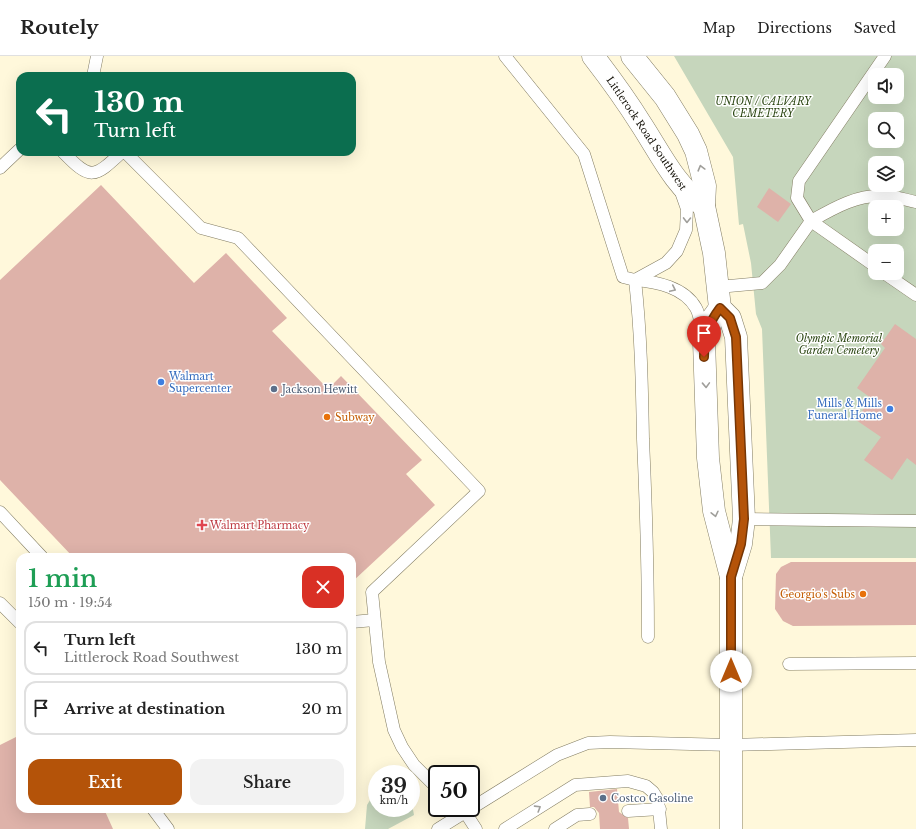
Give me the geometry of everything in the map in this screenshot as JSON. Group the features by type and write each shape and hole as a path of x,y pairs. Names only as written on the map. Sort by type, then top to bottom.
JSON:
{"main road":[{"name":"Littlerock Road Southwest","path":"593,56 629,104 678,182 690,196 704,206"},
{"path":"632,56 665,98 688,134 702,167 706,186 704,206 714,253 719,297 730,318 736,337 744,519 741,544 731,577"},
{"path":"719,297 704,341 708,458 714,511 731,577 731,829"}],"lane":[{"path":"94,72 97,56"},
{"path":"505,56 584,154 623,277 656,282 687,296 697,309 704,341"},
{"path":"868,261 811,221 796,198 799,181 885,56"},
{"path":"0,168 16,153"},
{"path":"67,156 75,165 84,171 93,173 103,170 118,156"},
{"path":"129,156 200,228 238,238 479,491 372,592 379,662 394,730 402,747 414,765 428,779"},
{"path":"635,280 666,263 677,250 686,230 687,210 678,182"},
{"path":"719,297 762,283 780,264 811,221 834,208 859,199 885,196 916,202"},
{"path":"635,280 638,308 643,420 648,566 648,637"},
{"path":"894,280 916,295"},
{"path":"0,512 38,553"},
{"path":"744,519 916,521"},
{"path":"0,603 16,619"},
{"path":"356,622 374,620"},
{"path":"790,664 916,663"},
{"path":"480,800 557,755 588,743 610,742 731,745 916,740"},
{"path":"505,829 575,786 638,782 653,792 658,800 661,829"},
{"path":"628,811 660,809"},
{"path":"156,813 168,829"},
{"path":"554,829 577,815 590,814"},
{"path":"438,829 454,817"},
{"path":"468,817 476,829"}],"green space":[{"name":"Olympic Memorial Garden Cemetery","path":"674,56 916,56 916,558 771,558 762,329 756,314 751,263 743,224 739,225 733,157"},
{"path":"368,803 368,817 410,817 388,829 365,829"}],"building":[{"name":"Walmart Supercenter","path":"101,185 194,283 226,253 287,318 272,331 328,389 341,376 422,460 406,474 435,505 356,578 356,553 69,553 0,480 0,280"},
{"path":"769,188 791,204 778,222 757,207"},
{"name":"Mills & Mills Funeral Home","path":"895,324 916,339 916,465 907,458 892,480 864,460 881,437 856,420 871,398 857,388 885,348 881,344"},
{"path":"791,562 916,562 916,625 793,626 783,621 775,609 776,574 781,567"},
{"path":"16,737 16,813 106,813 113,829 0,829 0,745"},
{"name":"Costco Gasoline","path":"617,789 619,812 628,818 629,829 600,829 599,813 594,807 590,807 589,792"}],"place":[{"name":"Walmart Supercenter","path":"161,382"},
{"name":"Jackson Hewitt","path":"274,389"},
{"name":"Mills & Mills Funeral Home","path":"890,409"},
{"name":"Subway","path":"327,417"},
{"name":"Walmart Pharmacy","path":"202,525"},
{"name":"Georgio's Subs","path":"863,594"},
{"name":"Costco Gasoline","path":"603,798"}],"route":[{"path":"704,357 704,341 712,319 720,308 730,318 736,337 744,519 741,544 731,577 731,671"}],"park label":[{"name":"UNION / CALVARY CEMETERY","path":"763,106"}]}
